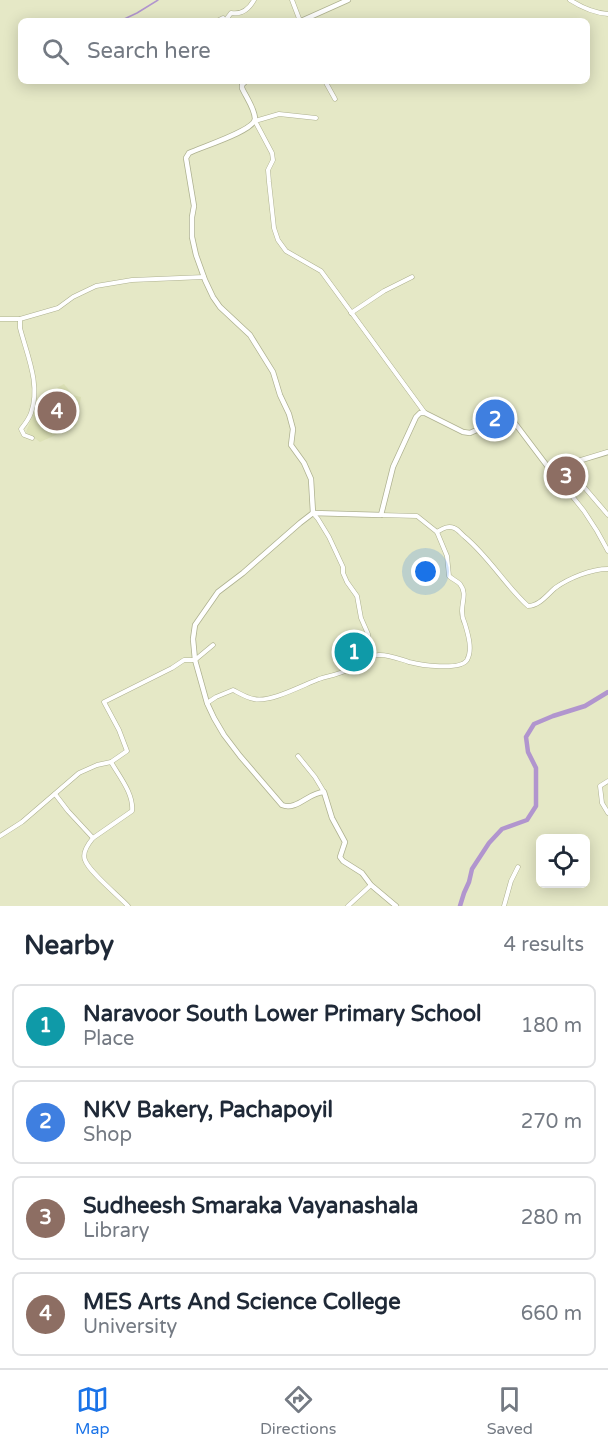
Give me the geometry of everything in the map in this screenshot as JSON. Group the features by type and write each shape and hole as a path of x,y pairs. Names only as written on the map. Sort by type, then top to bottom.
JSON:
{"street":[{"path":"227,18 231,13 239,14 245,11 254,0"},
{"path":"292,0 300,18"},
{"path":"308,18 348,0"},
{"path":"570,0 601,14 608,14"},
{"path":"243,84 242,88 254,112 255,121 272,153 273,160 268,170 268,182 274,228 278,240 286,251 321,271 425,413 463,432 470,433 510,419 514,422 584,511 608,551"},
{"path":"326,84 334,99"},
{"path":"316,118 279,114 255,121 244,130 189,153 186,158 194,206 192,237 196,255 213,297 220,307 250,335 273,372 293,429 291,445 304,463 310,479 313,513 329,537 343,567 342,573 357,596 368,634 371,657"},
{"path":"0,318 20,319 58,308 73,297 96,286 132,280 204,277"},
{"path":"351,313 384,291 412,278"},
{"path":"20,319 20,328 34,382 35,397 31,414 21,429 24,435 32,438"},
{"path":"381,515 393,467 416,417 420,413 425,413"},
{"path":"551,471 556,472 608,452"},
{"path":"567,466 608,514"},
{"path":"207,703 233,690 254,700 267,699 296,690 379,655 411,662 448,666 464,663 468,659 470,650 462,610 464,592 461,585 449,576 447,556 437,532 417,516 313,513 218,592 195,625 193,639 195,660 207,703 224,735 240,756 282,805 288,807 320,791 324,792"},
{"path":"437,532 445,528 455,528 471,542 505,583 528,606 534,606 564,583 599,569 608,570"},
{"path":"0,836 22,822 79,773 111,762 127,751 104,702 184,660 195,660 213,645"},
{"path":"298,756 324,792 333,819 345,842 340,857 362,873 371,885 396,906"},
{"path":"111,762 128,792 133,805 132,811 93,838 88,844 84,858 106,885 128,906"},
{"path":"608,781 600,786 602,803 608,813"},
{"path":"55,794 93,838"},
{"path":"504,906 518,867"},
{"path":"348,906 371,885"}],"shaded area":[{"path":"64,384 73,395 81,397 76,426 40,442 26,432 37,404 51,391"}],"waterway":[{"path":"126,18 158,0"},
{"path":"460,906 472,869 489,843 502,829 527,820 536,806 536,768 528,752 526,737 534,724 585,706 608,692"}],"place":[{"name":"MES Arts And Science College","path":"57,411"},
{"name":"NKV Bakery, Pachapoyil","path":"495,419"},
{"name":"Sudheesh Smaraka Vayanashala","path":"566,476"},
{"name":"Naravoor South Lower Primary School","path":"354,652"}]}
